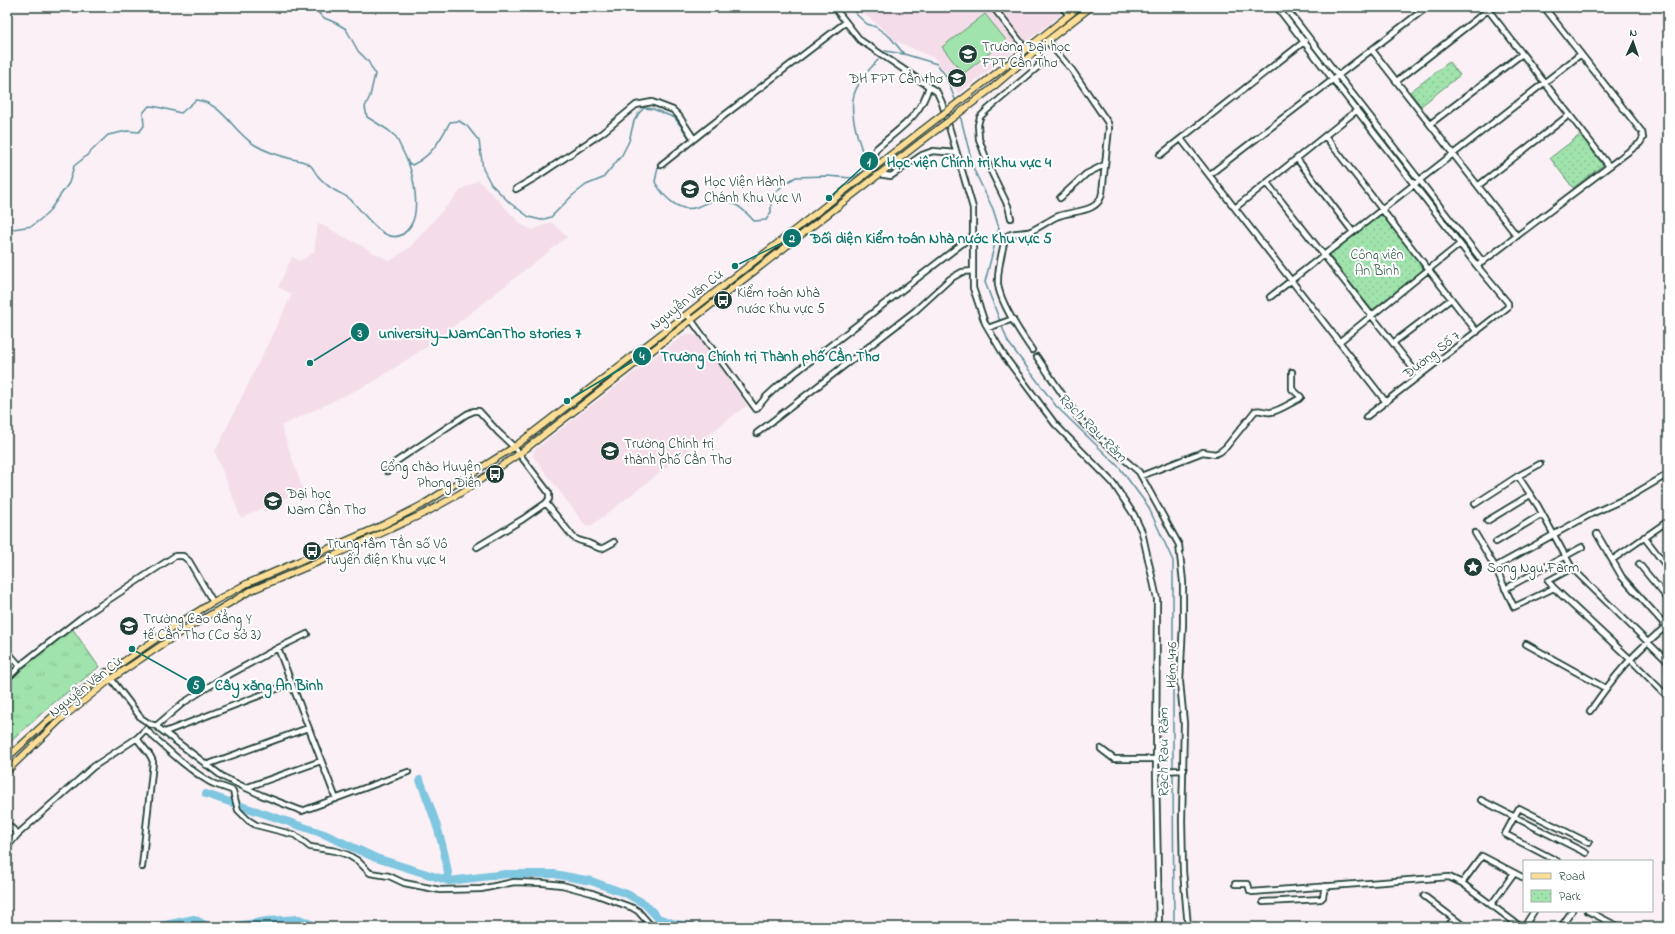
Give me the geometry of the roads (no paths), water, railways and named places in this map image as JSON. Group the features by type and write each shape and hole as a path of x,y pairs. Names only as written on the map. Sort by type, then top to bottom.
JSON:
{"main road":[{"name":"Nguyễn Văn Cừ","path":"7,758 77,694 106,672 213,602 246,584 383,525 422,505 514,447 687,314 1079,7"},
{"path":"1079,7 1084,13"},
{"name":"Nguyễn Văn Cừ","path":"7,771 61,718 111,679 181,632 250,591 335,555 427,512 459,494 519,454 816,224 877,174 991,89 1036,50 1091,7"},
{"path":"811,217 816,224"},
{"path":"728,282 733,288"},
{"path":"613,370 618,377"}],"street":[{"path":"834,7 860,40 937,92 942,103 973,208 973,288 988,328 1005,357 1055,424 1113,483 1134,515 1142,532 1157,599 1156,759 1159,927"},
{"path":"993,7 1026,49"},
{"path":"1062,7 1069,15"},
{"path":"1277,7 1477,266 1609,166 1643,138 1642,132 1544,7"},
{"path":"1285,7 1483,262"},
{"path":"1209,175 1427,7"},
{"path":"1397,81 1487,8 1609,166"},
{"path":"661,165 846,22"},
{"path":"1160,155 1308,38"},
{"path":"1032,350 1011,319 998,285 1000,261 1007,236 1031,231 1057,217 1089,208 1099,202 1102,197 1104,165 1109,128 1106,120 1072,70 1047,41"},
{"path":"1011,218 1008,206 986,159 979,139 978,125 980,117 986,110 1039,66 1040,58 1036,50"},
{"path":"1372,50 1454,153 1517,236"},
{"path":"1430,124 1522,54"},
{"path":"1270,297 1580,54"},
{"path":"874,168 874,154 876,149 916,114 924,102 929,86"},
{"path":"516,189 545,172 602,133 636,105 652,102 674,110 694,139"},
{"path":"1235,208 1356,110"},
{"path":"1478,185 1569,115"},
{"path":"1325,136 1477,332"},
{"path":"1181,139 1386,402"},
{"path":"877,174 891,176 906,168 922,155 933,151 956,153"},
{"path":"1297,159 1353,232"},
{"path":"1060,198 1086,174 1104,165"},
{"path":"1267,183 1419,376"},
{"path":"687,314 756,409 778,386 972,236"},
{"path":"1339,342 1460,244"},
{"name":"Đường Số 7","path":"1366,418 1508,307 1508,303 1477,266"},
{"path":"757,433 915,311 950,279 962,272 973,271"},
{"path":"1393,343 1451,299"},
{"path":"988,328 1011,319"},
{"path":"1037,357 1073,410"},
{"path":"1141,476 1204,452 1215,454 1220,452 1226,447 1255,411 1259,410 1270,412 1299,399 1301,397 1292,389 1292,372"},
{"path":"387,471 394,463 467,414 477,410 485,416 498,432 514,447 548,490 549,499 546,503 523,519 477,547"},
{"name":"Hẻm 476","path":"1076,415 1114,451 1135,467 1179,545 1181,559 1183,624 1180,682 1184,723 1182,770 1183,871 1188,927"},
{"path":"1475,504 1518,476 1540,464"},
{"path":"1495,567 1591,514 1630,496 1668,474"},
{"path":"1518,476 1542,514 1572,568 1668,662"},
{"path":"1487,521 1530,495"},
{"path":"546,503 573,537 578,540 598,548 602,548 614,542"},
{"path":"422,505 427,512"},
{"path":"1496,542 1542,514"},
{"path":"1612,560 1668,521"},
{"path":"1475,533 1495,567 1514,607 1554,588"},
{"path":"1590,710 1605,688 1630,659 1647,641 1667,626 1622,577 1597,534"},
{"path":"1644,537 1668,568"},
{"path":"1505,589 1582,546"},
{"path":"7,679 20,666 81,618 175,556 183,556 189,562 213,602"},
{"path":"1639,564 1668,599"},
{"path":"1572,568 1548,581 1668,697"},
{"path":"246,584 250,591"},
{"path":"176,625 181,632"},
{"path":"156,726 183,703 216,682 307,634"},
{"path":"1526,644 1605,688"},
{"path":"278,648 336,799"},
{"path":"7,651 20,666"},
{"path":"106,672 142,718 165,732 222,777 245,788 302,810 408,772"},
{"path":"165,732 292,683"},
{"path":"7,847 18,834 93,767 137,738 150,724"},
{"path":"206,765 308,728"},
{"path":"146,730 184,764 208,781 231,790 234,793 237,808 256,826 295,835 310,847 336,851 348,855 358,861 370,872 389,876 404,883 440,890 481,888 514,882 562,885 592,893 633,908 638,911 652,927"},
{"path":"33,734 39,740"},
{"path":"137,738 153,762 142,867"},
{"path":"1101,749 1114,759 1156,759"},
{"path":"245,788 321,761"},
{"path":"1157,771 1182,770"},
{"path":"1481,800 1586,853"},
{"path":"1555,860 1505,834 1519,808 1589,843"},
{"path":"7,824 18,834"},
{"path":"1462,883 1482,856 1523,878"},
{"path":"1491,905 1514,873"},
{"path":"1235,884 1248,884 1251,892 1449,877 1462,883 1521,927"},
{"path":"1264,902 1321,899 1323,897 1325,886"},
{"path":"1424,896 1465,927"},
{"path":"1524,927 1533,912"},
{"path":"1562,927 1571,912"},
{"path":"1590,912 1619,927"},
{"path":"1447,927 1454,919"},
{"path":"1605,927 1608,922"}],"waterway":[{"path":"314,7 322,17 346,29 358,51 368,61 375,74 370,96 365,107 367,117 388,130 396,137 408,162"},
{"name":"Rạch Rau Răm","path":"853,7 857,15 867,24 876,27 890,37 904,54 937,64 946,76 956,102"},
{"path":"885,51 904,54"},
{"path":"676,150 659,162 655,182 662,193 672,202 678,206 690,209 715,200 721,200 731,202 739,207 754,221 766,220 771,212 771,201 776,192 784,184 796,177 827,176 852,178 863,172 863,155 855,125 852,104 857,87 878,60"},
{"path":"7,230 32,226 47,214 69,183 74,166 108,135 127,131 139,132 144,126 143,113 149,106 181,113 196,100 214,106 240,133 255,145 287,158 309,164 323,182 350,199 378,229 387,235 395,237 403,234 414,219 416,203 414,185 408,162 412,165 425,157 435,147 450,122 459,121 467,126 479,141 483,169 491,184 510,203 529,217 541,220 551,217 573,195 586,185 603,178 622,155 629,141 634,121 644,108 653,109 675,118 690,139 687,142"},
{"name":"Rạch Rau Răm","path":"960,115 974,170 993,209 999,228 985,282 1008,342 1056,406 1119,467 1148,506 1173,561 1173,768"},
{"name":"Rạch Rau Răm","path":"1173,772 1174,927"},
{"path":"420,780 434,817 445,855 449,881"},
{"path":"206,794 324,834 376,858 449,881 506,874 554,874 591,881 627,894 645,904 658,918 675,924 693,927"},
{"path":"156,927 194,919 209,927"},
{"path":"230,927 267,921 299,919 317,927"}],"place":[{"name":"Trường Đại học FPT Cần Thơ","path":"968,54"},
{"name":"ĐH FPT Cần thơ","path":"957,78"},
{"name":"Học Viện Hành Chánh Khu Vực VI","path":"690,189"},
{"name":"Học viện Chính trị Khu vực 4","path":"829,198"},
{"name":"Đối diện Kiểm toán Nhà nước Khu vực 5","path":"735,266"},
{"name":"Kiểm toán Nhà nước Khu vực 5","path":"723,300"},
{"name":"university_NamCanTho stories 7","path":"310,363"},
{"name":"Trường Chính trị Thành phố Cần Thơ","path":"567,401"},
{"name":"Trường Chính trị thành phố Cần Thơ","path":"610,451"},
{"name":"Cổng chào Huyện Phong Điền","path":"495,474"},
{"name":"Đại học Nam Cần Thơ","path":"273,501"},
{"name":"Trung tâm Tần số Vô tuyến điện Khu vực 4","path":"312,551"},
{"name":"Song Ngu Farm","path":"1473,567"},
{"name":"Trường Cao đẳng Y tế Cần Thơ (Cơ sở 3)","path":"129,626"},
{"name":"Cây xăng An Bình","path":"132,649"}],"park label":[{"name":"Công viên An Bình","path":"1377,262"}]}
